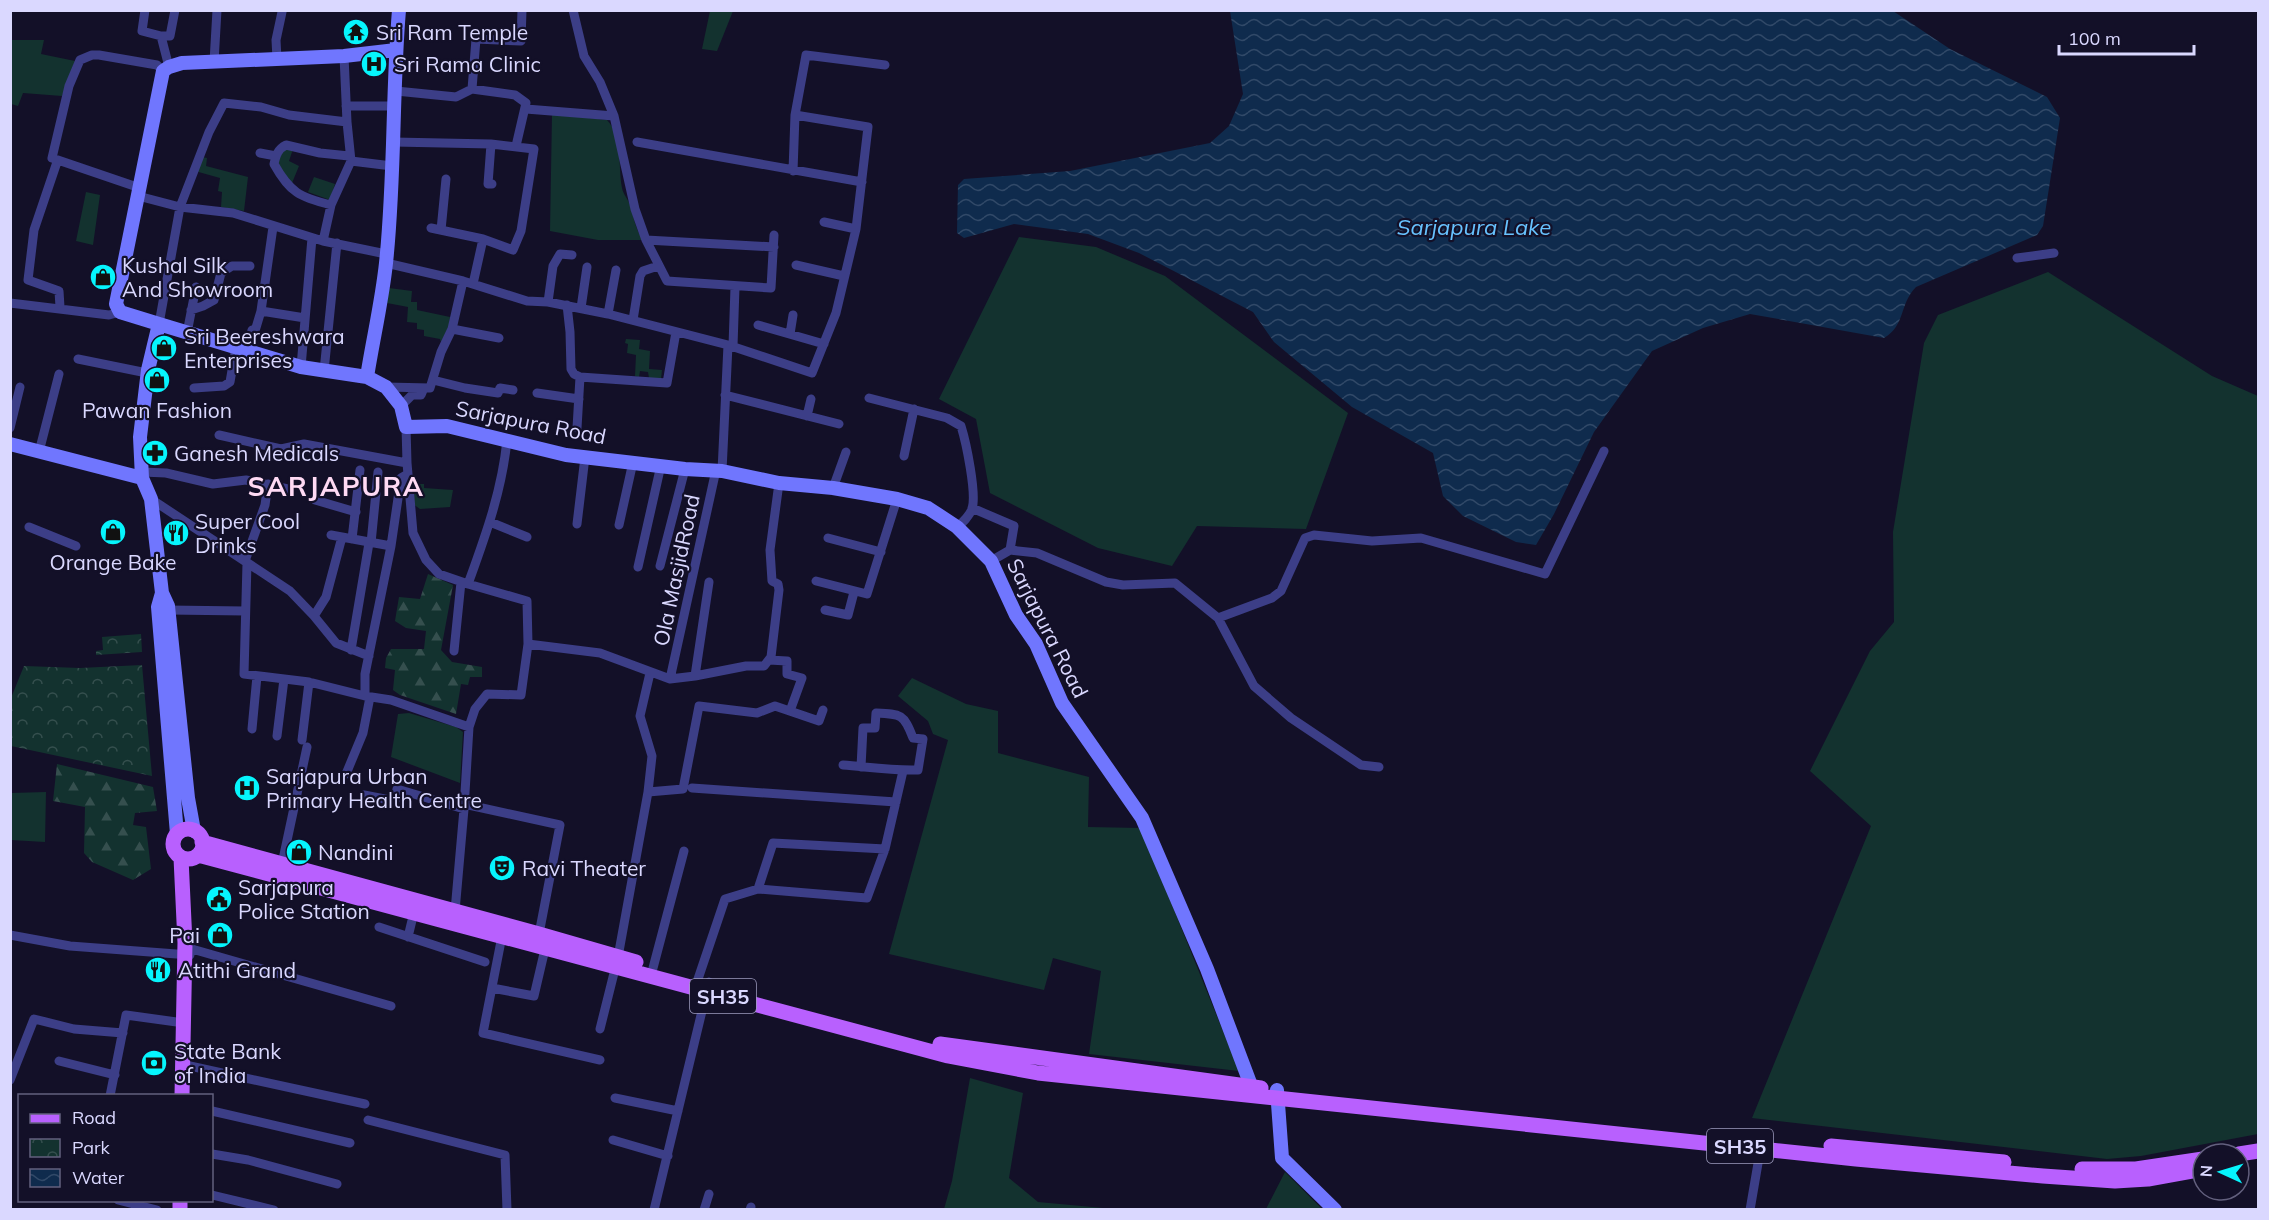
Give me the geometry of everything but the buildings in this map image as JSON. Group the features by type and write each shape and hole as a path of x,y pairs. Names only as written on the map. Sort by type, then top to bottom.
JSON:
{"main road":[{"path":"182,1094 187,1042 193,849 185,830 177,834 173,847 193,849"},
{"name":"SH35","path":"193,849 282,864 455,911 502,936 545,948 653,968 704,984"},
{"name":"SH35","path":"193,849 414,912 539,934 617,962 949,1046 1277,1095 1761,1144 2092,1170 2136,1169 2191,1161"},
{"path":"190,953 184,1023 190,1066 190,1094"},
{"name":"SH35","path":"1761,1144 1856,1159 2115,1181 2148,1179 2191,1171"}],"street":[{"path":"145,10 142,32 161,36 170,36 175,10"},
{"path":"214,62 217,10"},
{"path":"367,376 386,258 396,106 399,10"},
{"path":"472,89 476,39 521,41 522,10"},
{"path":"573,10 584,56 600,82 614,116 635,209 646,240 668,281 771,288 774,235"},
{"path":"277,59 276,40 282,12"},
{"path":"120,312 116,304 166,69 161,36"},
{"path":"396,50 344,56 182,63 166,69 157,65 92,55 80,60 69,86 52,158 57,162 180,207 233,213 273,227 337,243 527,300 567,305 633,320 731,346 812,372 836,313 856,229 868,127 795,115"},
{"path":"793,171 795,115 806,55 885,65"},
{"path":"323,241 331,205 350,158 344,56"},
{"path":"396,91 456,97 472,89 515,95 526,103 516,146"},
{"path":"177,834 168,610 162,593 151,499 142,475 140,436 147,373 172,261 180,207 209,132 224,103 261,106 289,115 347,122"},
{"path":"346,106 396,106"},
{"path":"526,109 614,116"},
{"path":"394,142 491,144 534,148 521,231 513,250 483,239 431,228"},
{"path":"637,142 862,182"},
{"path":"491,144 488,184 492,184"},
{"path":"331,205 304,198 284,182 274,164 279,148 286,145 392,166"},
{"path":"260,153 276,156"},
{"path":"57,162 34,230 28,280 59,291 60,307"},
{"path":"441,230 446,179"},
{"path":"824,222 856,229"},
{"path":"194,388 224,386 230,382 242,349 252,330 255,331 261,311 273,227"},
{"path":"301,367 312,238"},
{"path":"386,387 430,388 483,239"},
{"path":"646,240 774,247"},
{"path":"324,371 337,243"},
{"path":"2017,258 2054,253"},
{"path":"548,302 554,262 560,254 572,255"},
{"path":"796,265 844,276"},
{"path":"191,310 214,300 221,273 232,266 250,266"},
{"path":"633,320 643,271 658,266"},
{"path":"581,308 587,267"},
{"path":"608,314 616,270"},
{"path":"187,333 196,287"},
{"name":"Ola MasjidRoad","path":"670,679 719,470 735,287"},
{"path":"10,303 60,307 109,315 120,312 301,367 367,376 386,387 401,406 406,427 406,463 413,533 426,560 439,574 528,601 528,644 521,695 487,694 475,709 469,727 455,911"},
{"path":"567,305 571,369 580,377 667,383 676,332"},
{"path":"261,311 305,318"},
{"path":"790,334 793,315"},
{"path":"758,326 824,344"},
{"path":"452,329 499,338"},
{"path":"78,359 147,373"},
{"path":"39,452 59,374"},
{"path":"578,428 580,377"},
{"path":"433,380 498,393 500,388 513,390"},
{"path":"10,428 20,387"},
{"path":"401,406 412,395 421,396 424,388"},
{"path":"537,393 579,399"},
{"path":"725,395 839,424"},
{"path":"869,398 947,418 961,426 966,441 972,508 966,519 957,527"},
{"path":"807,416 811,399"},
{"path":"904,456 914,409"},
{"name":"Sarjapura Road","path":"406,427 447,426 566,455 685,469 719,470 779,483 897,500 928,508 957,527 991,561 1016,615 1036,644 1062,703 1142,818 1207,969 1253,1091"},
{"path":"219,435 281,449 304,444 406,463"},
{"path":"454,651 465,583 490,522 504,473 507,440"},
{"path":"10,444 142,475 166,473 213,484 246,480 288,489"},
{"path":"1218,618 1272,598 1281,591 1305,538 1314,536 1372,541 1421,538 1545,574 1604,451"},
{"path":"833,489 846,452"},
{"path":"577,524 585,457"},
{"path":"619,525 633,462"},
{"path":"638,567 661,465"},
{"path":"660,566 685,469"},
{"path":"314,616 326,597 356,512 360,470"},
{"path":"351,650 370,543 378,472"},
{"path":"346,774 363,732 367,697 365,674 391,546 401,477 408,474"},
{"path":"528,644 600,653 635,664 651,673 670,679 747,666 764,666 769,660 779,590 778,584 772,581 770,550 779,483"},
{"path":"268,484 265,505 246,562 244,674 309,682 367,697 391,700 469,727"},
{"path":"151,499 290,591 336,643 369,656"},
{"path":"315,500 356,512"},
{"path":"816,581 867,594 897,500"},
{"path":"972,508 1014,526 1010,550"},
{"path":"490,522 527,537"},
{"path":"29,528 76,546"},
{"path":"331,536 391,546"},
{"path":"828,538 880,552"},
{"path":"991,561 1010,550 1037,553 1106,582 1123,585 1175,583 1218,618 1254,686 1291,718 1361,765 1379,767"},
{"path":"695,676 710,582"},
{"path":"825,610 848,615 854,592"},
{"path":"162,593 158,607 174,730 188,798 193,849"},
{"path":"168,610 245,611"},
{"path":"769,660 787,661 787,674 802,678 790,711"},
{"path":"600,1029 617,962 648,792 652,756 640,716 651,673"},
{"path":"252,729 257,676"},
{"path":"277,736 284,679"},
{"path":"282,864 304,744 309,682"},
{"path":"648,792 683,789 699,706 758,713 775,706 819,721 823,710"},
{"path":"843,765 861,767 903,771 918,770 923,739 913,738 906,720 898,714 876,713 875,728 863,728 861,767"},
{"path":"654,1209 668,1156 704,984 725,899 758,889 867,898 885,849 903,771"},
{"path":"692,788 896,802"},
{"path":"364,795 395,801 397,789 464,806 560,825 539,934"},
{"path":"758,889 773,843 885,849"},
{"path":"653,968 684,851"},
{"path":"408,937 414,912"},
{"path":"380,927 485,962"},
{"path":"10,935 70,946 190,953 392,1006"},
{"path":"502,936 483,1034 600,1060"},
{"path":"492,988 534,996 545,948"},
{"path":"110,1094 126,1015 184,1023"},
{"path":"10,1080 34,1019 74,1029 123,1033"},
{"path":"59,1060 115,1075"},
{"path":"190,1066 365,1104"},
{"path":"1277,1095 1282,1158 1335,1209"},
{"path":"615,1098 678,1112"},
{"path":"213,1111 350,1143"},
{"path":"368,1120 505,1155 507,1209"},
{"path":"613,1140 668,1156"},
{"path":"1750,1209 1761,1144"},
{"path":"213,1154 248,1160 338,1184"},
{"path":"704,1209 709,1194"},
{"path":"213,1195 274,1209"},
{"path":"127,1202 158,1209"}],"green space":[{"path":"710,11 733,11 717,51 702,49"},
{"path":"10,40 44,40 41,54 75,61 62,96 23,93 18,106 11,104"},
{"path":"552,114 607,120 618,143 623,190 643,240 598,240 550,231"},
{"path":"283,148 293,149 289,161 299,166 292,183 286,180 277,163"},
{"path":"202,157 207,158 206,166 248,177 244,211 221,207 222,192 218,191 220,178 195,171"},
{"path":"314,177 335,184 330,200 308,192"},
{"path":"86,192 100,195 93,245 76,241"},
{"path":"1019,237 1096,247 1165,276 1348,413 1306,529 1197,526 1172,566 1098,548 990,493 976,419 939,399"},
{"path":"2048,272 2212,376 2258,396 2258,1134 2215,1142 2191,1142 2191,1147 2141,1156 2107,1159 1752,1118 1871,826 1810,771 1870,651 1894,622 1893,532 1924,343 1938,315"},
{"path":"389,288 412,291 411,302 417,302 417,310 450,317 448,333 441,342 440,339 424,336 424,330 417,329 417,323 407,322 408,307 387,303"},
{"path":"626,339 640,340 639,349 650,351 649,369 662,370 661,379 649,378 648,372 640,371 639,377 635,376 636,355 627,353"},
{"path":"410,484 424,484 424,488 453,490 450,507 420,509 413,504"},
{"path":"428,574 453,585 441,650 452,662 482,667 482,677 470,677 468,685 461,684 456,714 400,695 393,690 395,670 385,668 386,658 391,649 424,649 426,631 406,628 395,621 399,597 420,599"},
{"path":"141,634 142,652 96,655 96,651 103,650 102,637"},
{"path":"142,665 152,776 11,746 11,698 24,666 80,668"},
{"path":"912,678 966,704 998,711 998,753 1089,777 1088,827 1141,828 1239,1071 1089,1054 1101,971 1053,958 1044,990 889,954 948,740 933,734 928,721 898,696"},
{"path":"409,713 456,727 463,732 460,783 391,757 398,714"},
{"path":"57,764 153,787 157,811 135,813 133,825 146,827 151,869 133,880 92,862 84,853 85,807 53,801"},
{"path":"46,792 45,842 11,840 11,793"},
{"path":"970,1078 1023,1093 1009,1178 1038,1202 1114,1209 944,1209 952,1181"},
{"path":"1285,1172 1322,1209 1266,1209"}],"water":[{"name":"Sarjapura Lake","path":"1230,11 1893,11 1950,49 2047,97 2060,118 2043,226 2037,235 1916,287 1907,300 1896,327 1884,338 1750,314 1703,328 1652,351 1594,432 1554,514 1536,545 1516,542 1463,516 1443,496 1433,453 1352,407 1274,342 1253,312 1139,253 1088,234 1014,224 964,238 957,233 958,185 964,179 1070,171 1210,143 1229,126 1243,94"}],"place":[{"name":"Sri Ram Temple","path":"356,32"},
{"name":"Sri Rama Clinic","path":"374,64"},
{"name":"Kushal Silk And Showroom","path":"103,277"},
{"name":"Sri Beereshwara Enterprises","path":"164,348"},
{"name":"Pawan Fashion","path":"157,380"},
{"name":"Ganesh Medicals","path":"155,453"},
{"name":"Orange Bake","path":"113,532"},
{"name":"Super Cool Drinks","path":"176,533"},
{"name":"Sarjapura Urban Primary Health Centre","path":"247,788"},
{"name":"Nandini","path":"299,852"},
{"name":"Ravi Theater","path":"502,868"},
{"name":"Sarjapura Police Station","path":"219,899"},
{"name":"Pai","path":"220,935"},
{"name":"Atithi Grand","path":"158,970"},
{"name":"State Bank of India","path":"154,1063"}],"district":[{"name":"SARJAPURA","path":"336,486"}]}
